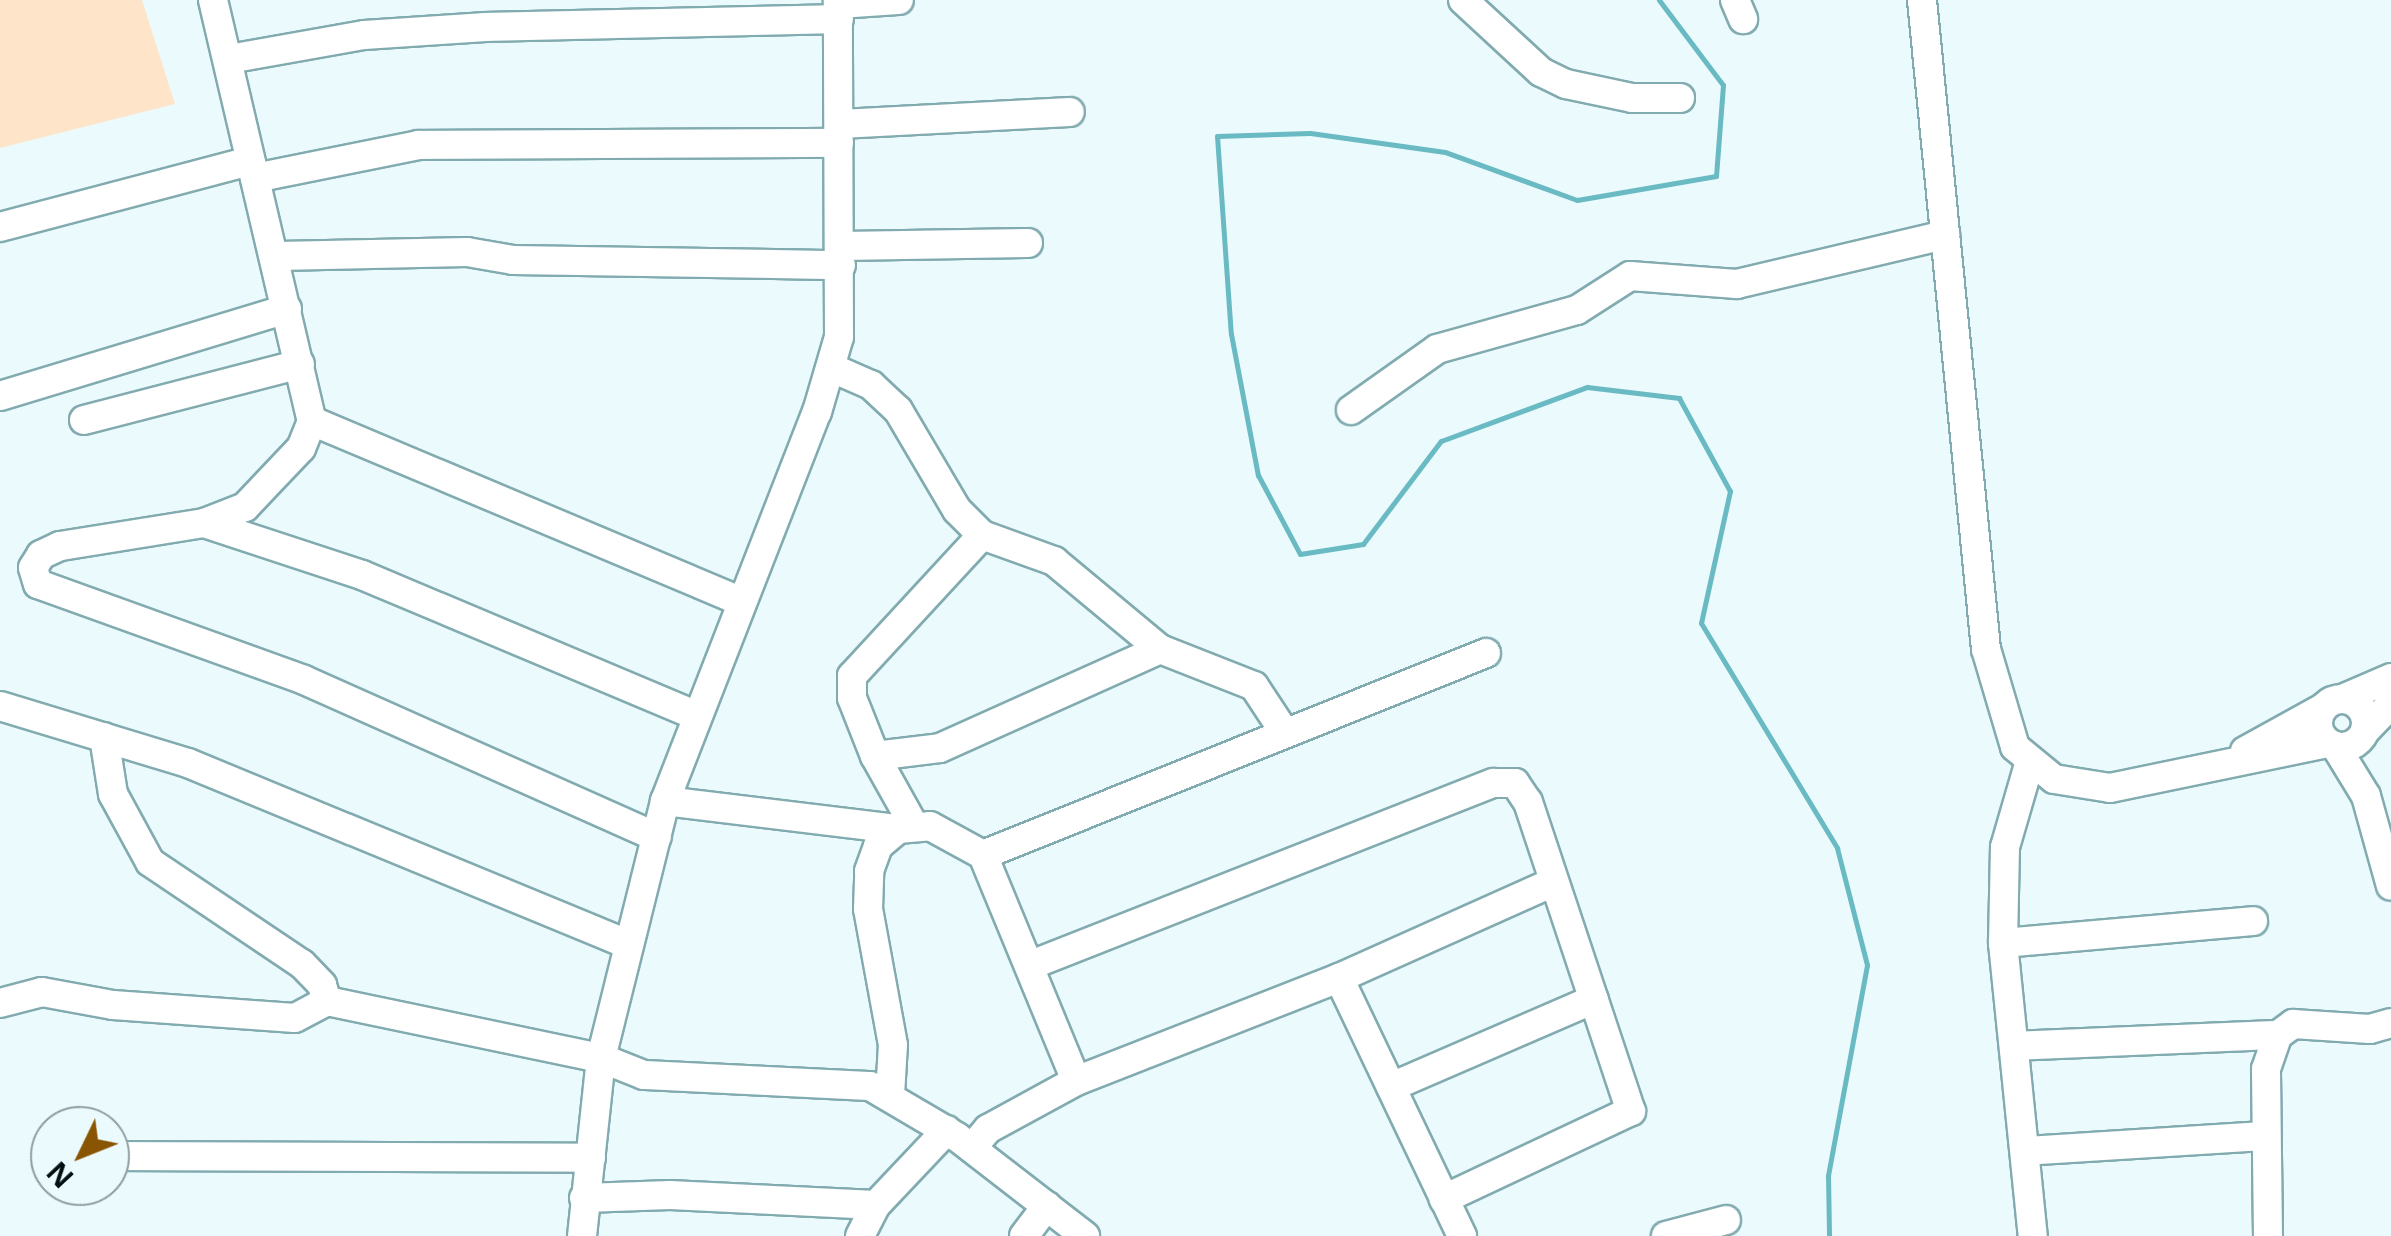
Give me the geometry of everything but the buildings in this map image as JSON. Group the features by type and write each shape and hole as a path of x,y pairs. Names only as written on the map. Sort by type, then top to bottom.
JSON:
{"street":[{"path":"213,0 278,256 312,421 300,448 262,495 204,524 60,546 40,554 33,568 38,584 304,680 657,837"},
{"path":"229,59 364,35 838,8 899,0"},
{"path":"1463,0 1541,72 1566,84 1632,98 1680,98"},
{"path":"1922,0 1986,648 2005,728 2030,761 2054,779 2084,788 2348,740 2391,704"},
{"path":"582,1236 601,1058 665,801 832,368 841,255 838,8"},
{"path":"0,226 253,169 418,144 840,134 1070,112"},
{"path":"1351,410 1438,349 1576,310 1630,276 1737,284 1945,235"},
{"path":"278,256 467,252 513,260 841,255 1028,244"},
{"path":"0,396 288,309"},
{"path":"84,420 300,364"},
{"path":"832,368 871,385 898,410 957,510 982,535 1054,561 1160,649 1254,686 1285,733"},
{"path":"312,421 740,602"},
{"path":"204,524 362,574 698,716"},
{"path":"906,827 852,698 852,676 982,535"},
{"path":"876,756 940,748 1160,649"},
{"path":"982,855 1486,653"},
{"path":"2218,766 2332,704 2391,678"},
{"path":"2332,704 2362,710 2348,740 2389,870"},
{"path":"2332,704 2318,730 2348,740"},
{"path":"0,706 188,763 629,945"},
{"path":"104,738 113,794 150,862 302,964 322,984 327,1001"},
{"path":"2030,761 2005,847 2003,943 2033,1236"},
{"path":"1032,965 1506,780 1528,802 1551,883 1631,1110 1444,1199"},
{"path":"665,801 906,827 930,826 982,855 1032,965 1076,1081"},
{"path":"890,1095 893,1046 875,963 869,871 878,846 906,827"},
{"path":"972,1148 988,1128 1076,1081 1338,978 1551,883"},
{"path":"2003,943 2254,922"},
{"path":"1338,978 1462,1236"},
{"path":"0,1003 42,992 113,1004 295,1018 327,1001 601,1058 644,1075 834,1080 890,1095 947,1130 1084,1236"},
{"path":"1391,1087 1594,999"},
{"path":"2014,1046 2278,1035 2311,1022 2354,1029 2391,1023"},
{"path":"2268,1236 2266,1069 2278,1035"},
{"path":"860,1236 876,1205 947,1130"},
{"path":"2024,1151 2266,1136"},
{"path":"130,1156 591,1158"},
{"path":"584,1198 670,1195 876,1205"},
{"path":"1024,1236 1046,1206"},
{"path":"1666,1236 1726,1220"}],"shaded area":[{"path":"0,0 142,0 175,104 0,148"}],"waterway":[{"path":"1659,0 1723,85 1716,176 1577,200 1445,152 1310,133 1217,136 1231,334 1258,475 1300,554 1363,544 1441,441 1587,387 1679,398 1730,491 1701,623 1837,848 1867,965 1828,1176 1829,1236"}]}
